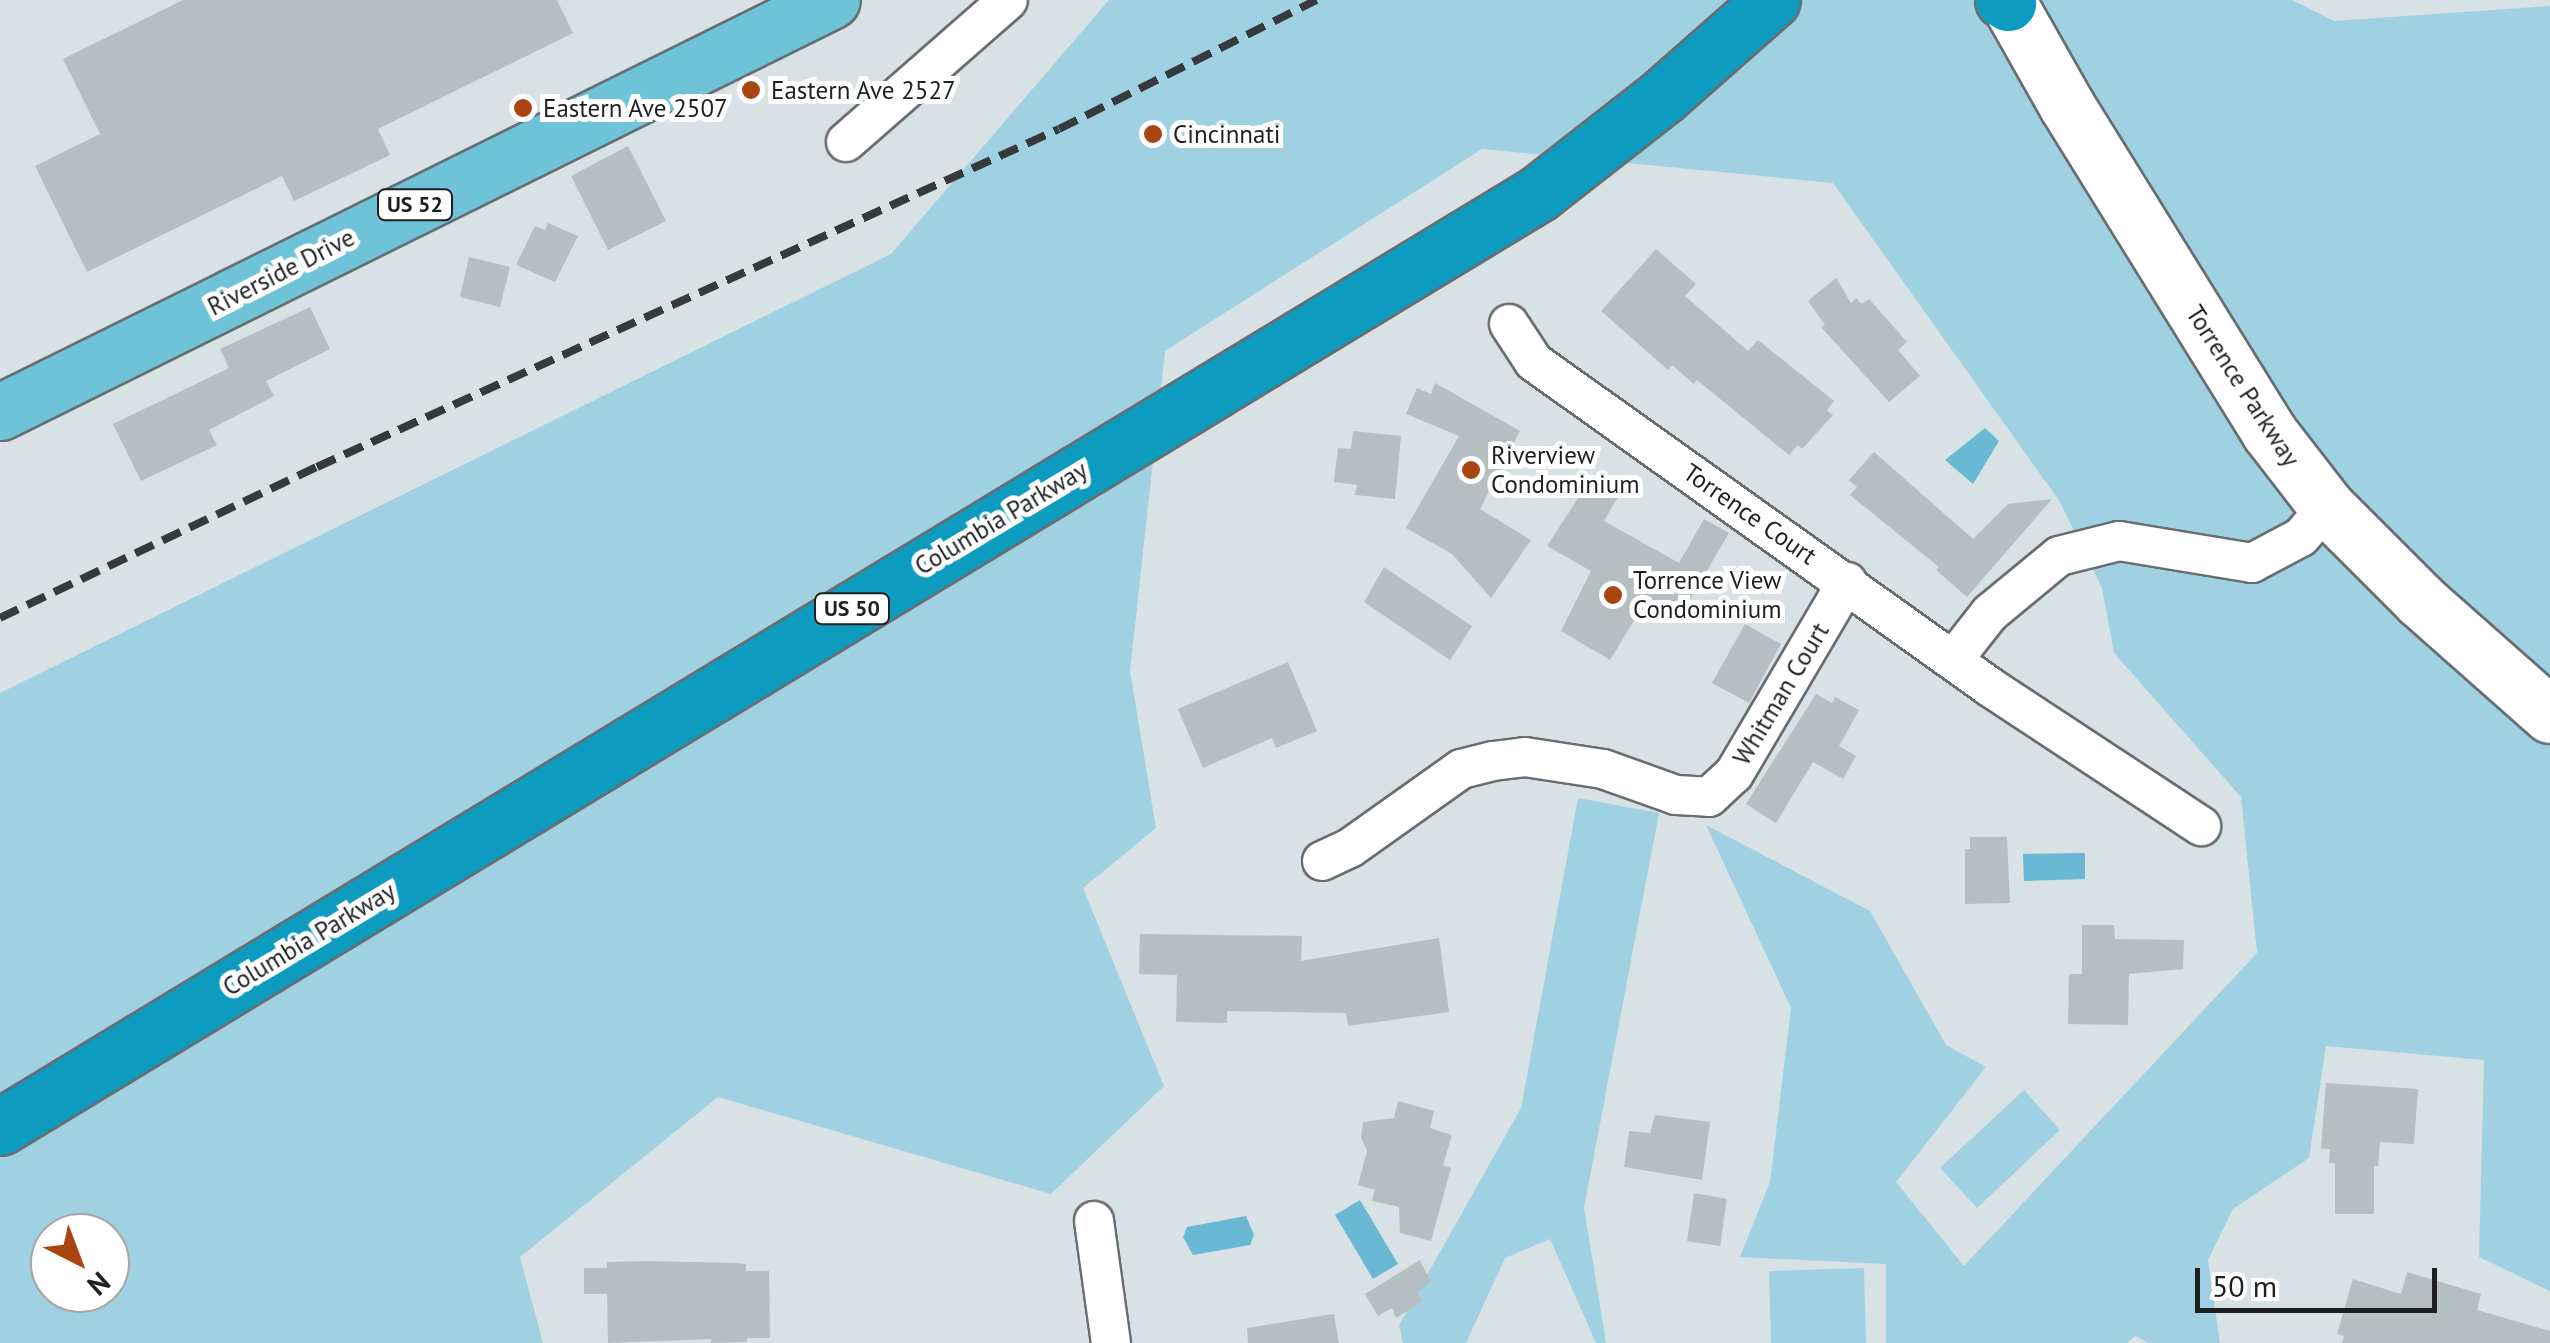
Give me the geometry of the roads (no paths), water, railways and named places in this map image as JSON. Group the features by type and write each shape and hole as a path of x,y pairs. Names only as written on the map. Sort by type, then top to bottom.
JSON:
{"highway":[{"name":"Columbia Parkway","path":"0,1127 1538,192 1639,116 1768,6"}],"main road":[{"name":"Riverside Drive","path":"0,412 832,0"}],"street":[{"path":"846,142 1008,0"},
{"name":"Torrence Parkway","path":"2006,1 2066,106 2269,432 2327,507 2421,601 2550,715"},
{"name":"Torrence Court","path":"1509,324 1534,362 1954,660 2201,826"},
{"path":"1954,660 1990,613 2059,556 2118,541 2252,563 2301,537 2327,507"},
{"name":"Whitman Court","path":"1322,862 1350,848 1461,769 1494,761 1524,758 1603,769 1676,796 1709,797 1734,774 1847,582"},
{"path":"1094,1221 1110,1343"}],"railway":[{"path":"0,618 317,467 1059,129 1317,0"}],"place":[{"name":"Eastern Ave 2527","path":"751,90"},
{"name":"Eastern Ave 2507","path":"523,108"},
{"name":"Cincinnati","path":"1153,134"},
{"name":"Riverview Condominium","path":"1471,470"},
{"name":"Torrence View Condominium","path":"1613,595"}]}
